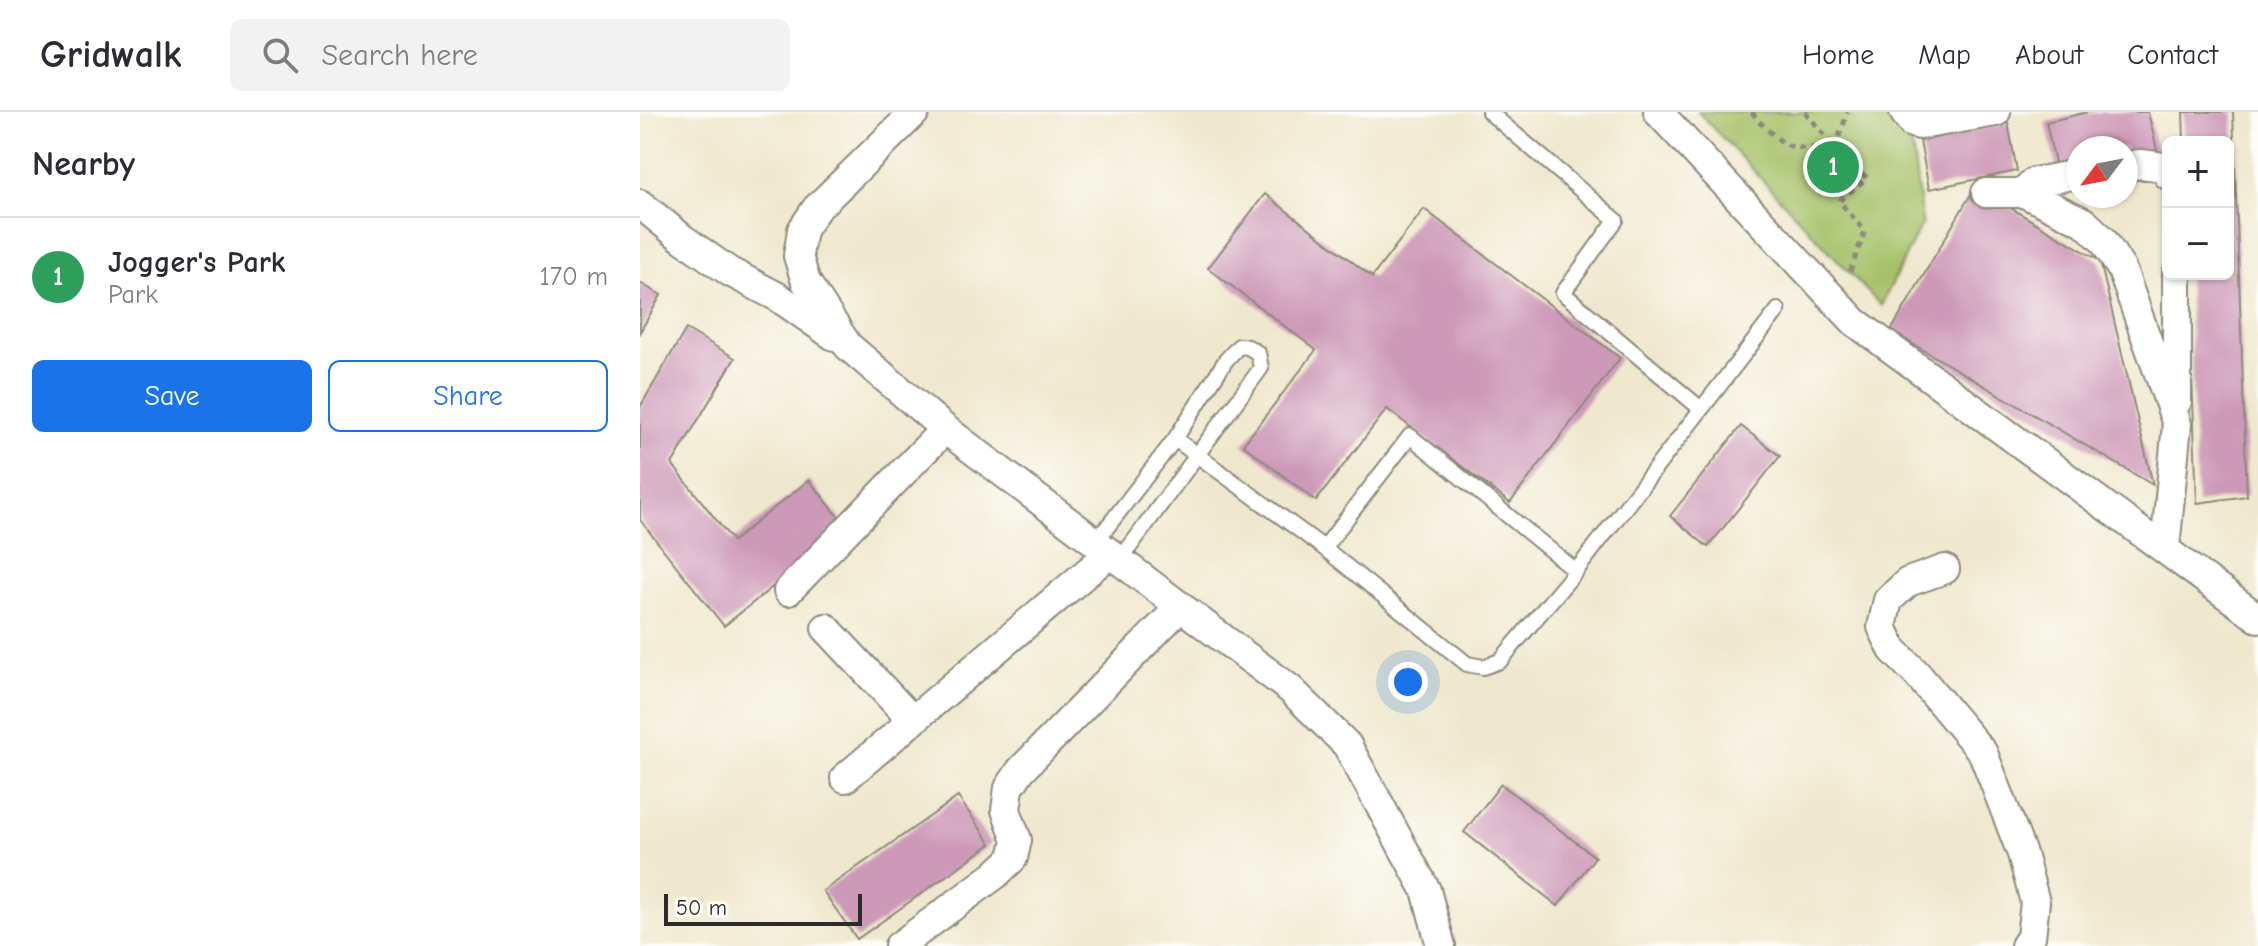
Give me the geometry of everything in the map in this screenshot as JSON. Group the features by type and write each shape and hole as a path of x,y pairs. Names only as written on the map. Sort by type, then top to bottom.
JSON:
{"street":[{"path":"848,346 806,282 798,256 802,230 816,209 915,112"},
{"path":"1658,112 1855,322 2258,618"},
{"path":"1904,112 1912,123 1920,125 1996,112"},
{"path":"2138,164 2162,167"},
{"path":"2024,193 2034,182 2066,176"},
{"path":"1986,193 2024,193 2084,222 2103,240 2122,270 2177,424"},
{"path":"640,204 730,272 778,297 848,346 945,429 1290,689 1347,745 1426,890 1441,946"},
{"path":"2165,549 2177,424 2177,280"},
{"path":"788,591 945,429"},
{"path":"845,778 1108,552"},
{"path":"1945,569 1908,582 1888,600 1882,627 1893,650 1983,753 2022,854 2035,902 2031,937 2025,946"},
{"path":"899,946 995,875 1013,858 1017,840 1006,810 1009,788 1021,770 1181,606"},
{"path":"826,628 913,721"}],"lane":[{"path":"1489,112 1616,220 1563,293 1701,409"},
{"path":"1175,439 1324,548 1467,664 1483,667 1500,661 1576,571 1778,310"},
{"path":"1239,346 1258,353 1261,368 1197,455 1108,552 1226,360 1239,346"},
{"path":"1324,548 1410,436 1576,571"}],"path":[{"path":"1752,112 1757,121 1791,147 1835,147"},
{"path":"1805,112 1867,178 1839,201 1865,231 1837,304"},
{"path":"1835,147 1848,112"}],"green space":[{"path":"1698,112 1908,112 1922,223 1881,306"}],"building":[{"path":"2088,112 2148,112 2157,150 2138,154 2138,136 2066,136 2066,170 2057,172 2046,122"},
{"path":"2183,112 2233,112 2234,136 2184,136"},
{"path":"2008,123 2017,171 1929,189 1920,141"},
{"path":"2234,139 2247,496 2197,503 2188,280 2234,280"},
{"path":"1975,187 2100,261 2153,485 1891,331"},
{"path":"1265,194 1372,277 1424,209 1620,358 1510,503 1387,409 1316,501 1243,445 1316,350 1208,268"},
{"path":"640,283 661,295 640,332"},
{"path":"686,329 735,358 672,464 733,541 809,480 847,527 724,626 640,520 640,407"},
{"path":"1741,426 1780,456 1708,547 1670,516"},
{"path":"1501,784 1595,857 1558,906 1464,832"},
{"path":"958,797 991,844 857,939 823,891"}],"place":[{"name":"Jogger's Park","path":"1833,167"}]}
